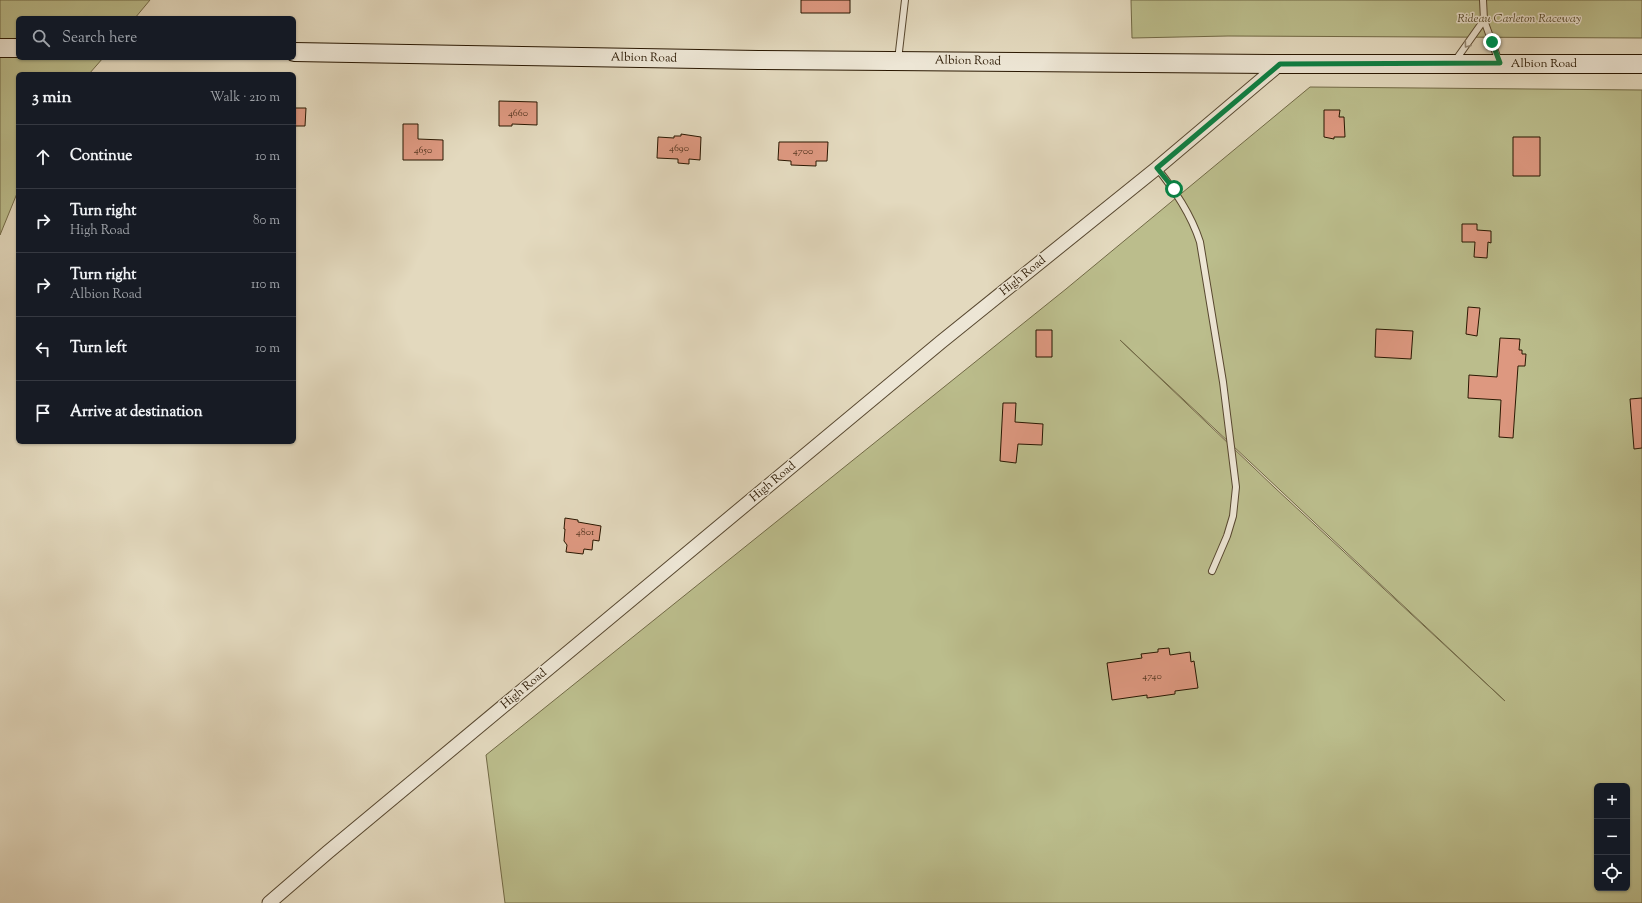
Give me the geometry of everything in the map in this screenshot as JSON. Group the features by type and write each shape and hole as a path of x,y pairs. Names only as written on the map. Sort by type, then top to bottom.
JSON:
{"main road":[{"path":"0,48 16,48"},
{"name":"Albion Road","path":"296,52 758,60 1280,64 1642,64"}],"street":[{"name":"High Road","path":"269,903 334,847 940,342 1157,168 1280,64"}],"lane":[{"path":"898,60 905,0"},
{"path":"1483,0 1484,20 1500,63"},
{"path":"1454,64 1484,20"},
{"path":"1157,168 1174,189 1194,224 1200,242 1224,390 1236,487 1233,516 1227,536 1212,571"}],"green space":[{"path":"0,0 150,0 137,16 16,16 16,60 101,60 91,72 16,72 16,196 0,235"},
{"name":"Rideau Carleton Raceway","path":"1131,0 1642,0 1642,38 1228,36 1132,38"},
{"path":"1310,87 1642,90 1642,903 505,903 486,755 1066,289","holes":["1120,340 1505,701 1275,488"]}],"building":[{"path":"801,0 850,0 850,13 801,13"},
{"path":"499,101 537,102 537,125 512,124 512,126 499,126"},
{"path":"296,108 306,108 305,126 296,126"},
{"path":"1324,110 1340,110 1339,117 1344,117 1345,137 1334,137 1334,139 1324,137"},
{"path":"403,124 418,124 418,139 443,140 443,160 403,160"},
{"path":"681,134 701,137 700,160 689,159 689,164 678,163 678,159 657,158 658,137 674,138 674,136 681,136"},
{"path":"1513,137 1540,137 1540,176 1513,176"},
{"path":"779,142 828,142 827,161 816,161 816,166 791,165 791,161 778,160"},
{"path":"1462,224 1477,224 1477,230 1491,231 1491,243 1488,242 1487,258 1474,257 1475,242 1462,242"},
{"path":"1468,307 1480,308 1477,336 1466,334"},
{"path":"1376,329 1413,331 1411,359 1375,357"},
{"path":"1036,330 1052,330 1052,357 1036,357"},
{"path":"1500,338 1520,339 1519,350 1522,350 1522,354 1526,354 1525,366 1518,366 1513,438 1499,437 1501,400 1468,398 1469,375 1497,377"},
{"path":"1642,398 1642,448 1634,449 1630,399"},
{"path":"1003,403 1016,403 1015,422 1043,424 1042,445 1018,444 1016,463 1000,461"},
{"path":"565,518 601,526 599,541 593,540 592,550 584,549 583,554 566,552 567,545 564,541"},
{"path":"1169,648 1170,655 1190,652 1191,662 1194,661 1198,688 1175,691 1175,694 1147,698 1147,695 1112,700 1107,663 1142,658 1141,654 1158,652 1158,649"}],"route":[{"path":"1174,189 1157,168 1280,64 1500,63 1492,42"}]}
